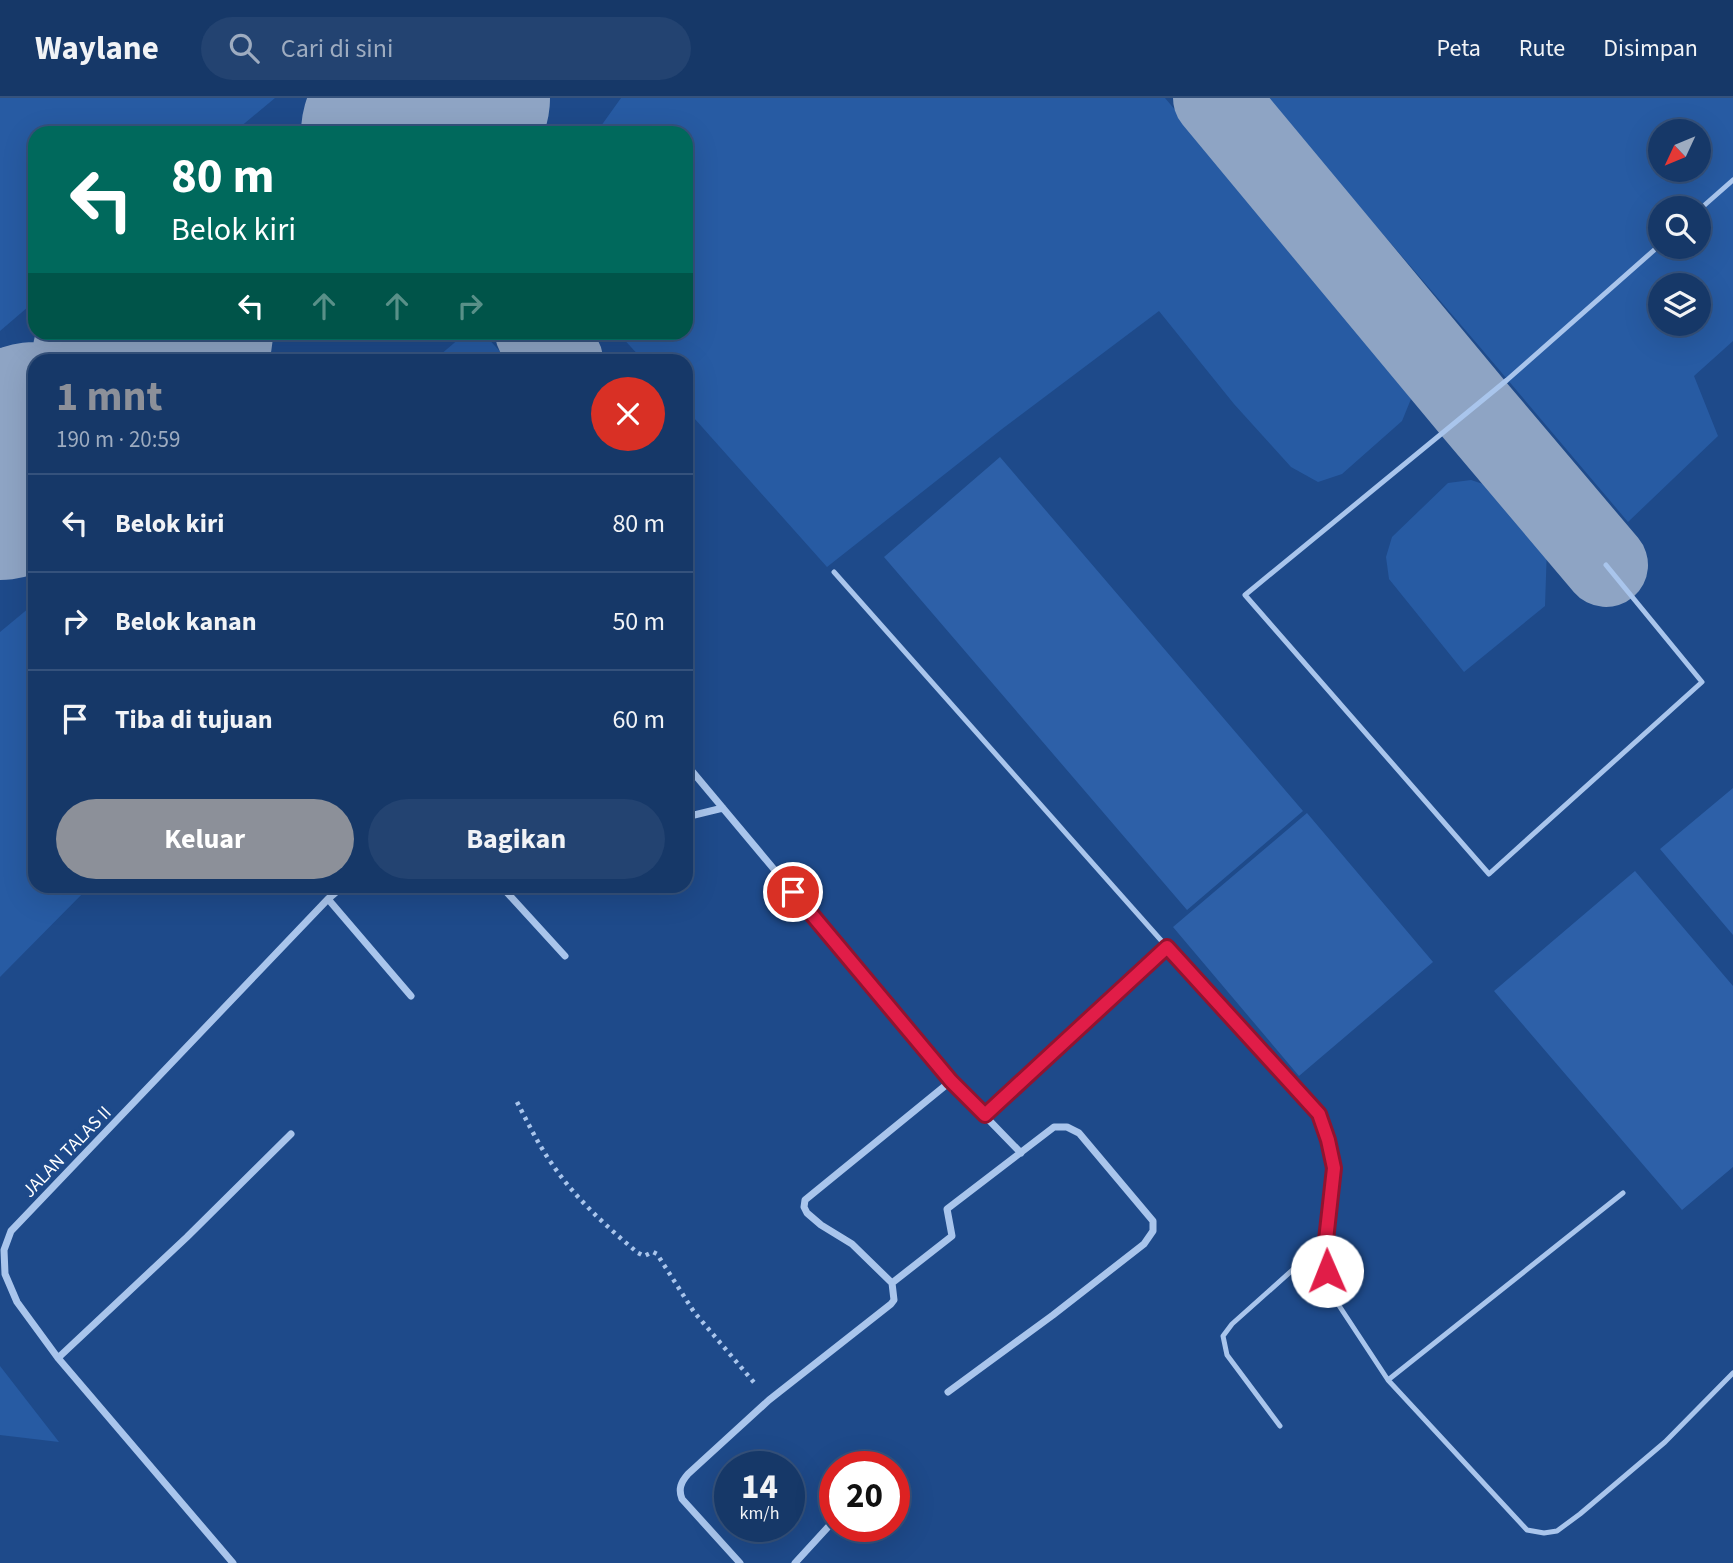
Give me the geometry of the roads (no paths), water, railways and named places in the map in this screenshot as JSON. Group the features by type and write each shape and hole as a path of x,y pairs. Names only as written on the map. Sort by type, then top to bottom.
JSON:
{"street":[{"path":"693,772 951,1081 1021,1153"},
{"path":"693,815 723,808"},
{"name":"JALAN TALAS II","path":"233,1563 58,1358 17,1302 5,1274 4,1250 11,1231 334,893"},
{"path":"507,893 565,957"},
{"path":"327,899 411,996"},
{"path":"740,1563 682,1499 682,1482 769,1400 894,1300 892,1283 852,1244 807,1213 805,1200 951,1081"},
{"path":"892,1283 952,1236 947,1209 1054,1127 1067,1127 1079,1133 1153,1220 1153,1231 1144,1244 1053,1315 948,1391"},
{"path":"58,1358 187,1237 290,1133"},
{"path":"795,1563 819,1537"}],"lane":[{"path":"1711,199 1733,180"},
{"path":"1606,565 1702,682 1489,874 1245,595 1507,380 1648,255"},
{"path":"834,572 1319,1114 1334,1168 1326,1240 1327,1271 1336,1301 1388,1380 1527,1530 1544,1533 1557,1531 1665,1442 1733,1373"},
{"path":"985,1115 1167,947"},
{"path":"1388,1380 1623,1193"},
{"path":"1280,1426 1227,1355 1223,1336 1232,1324 1326,1240"}]}
